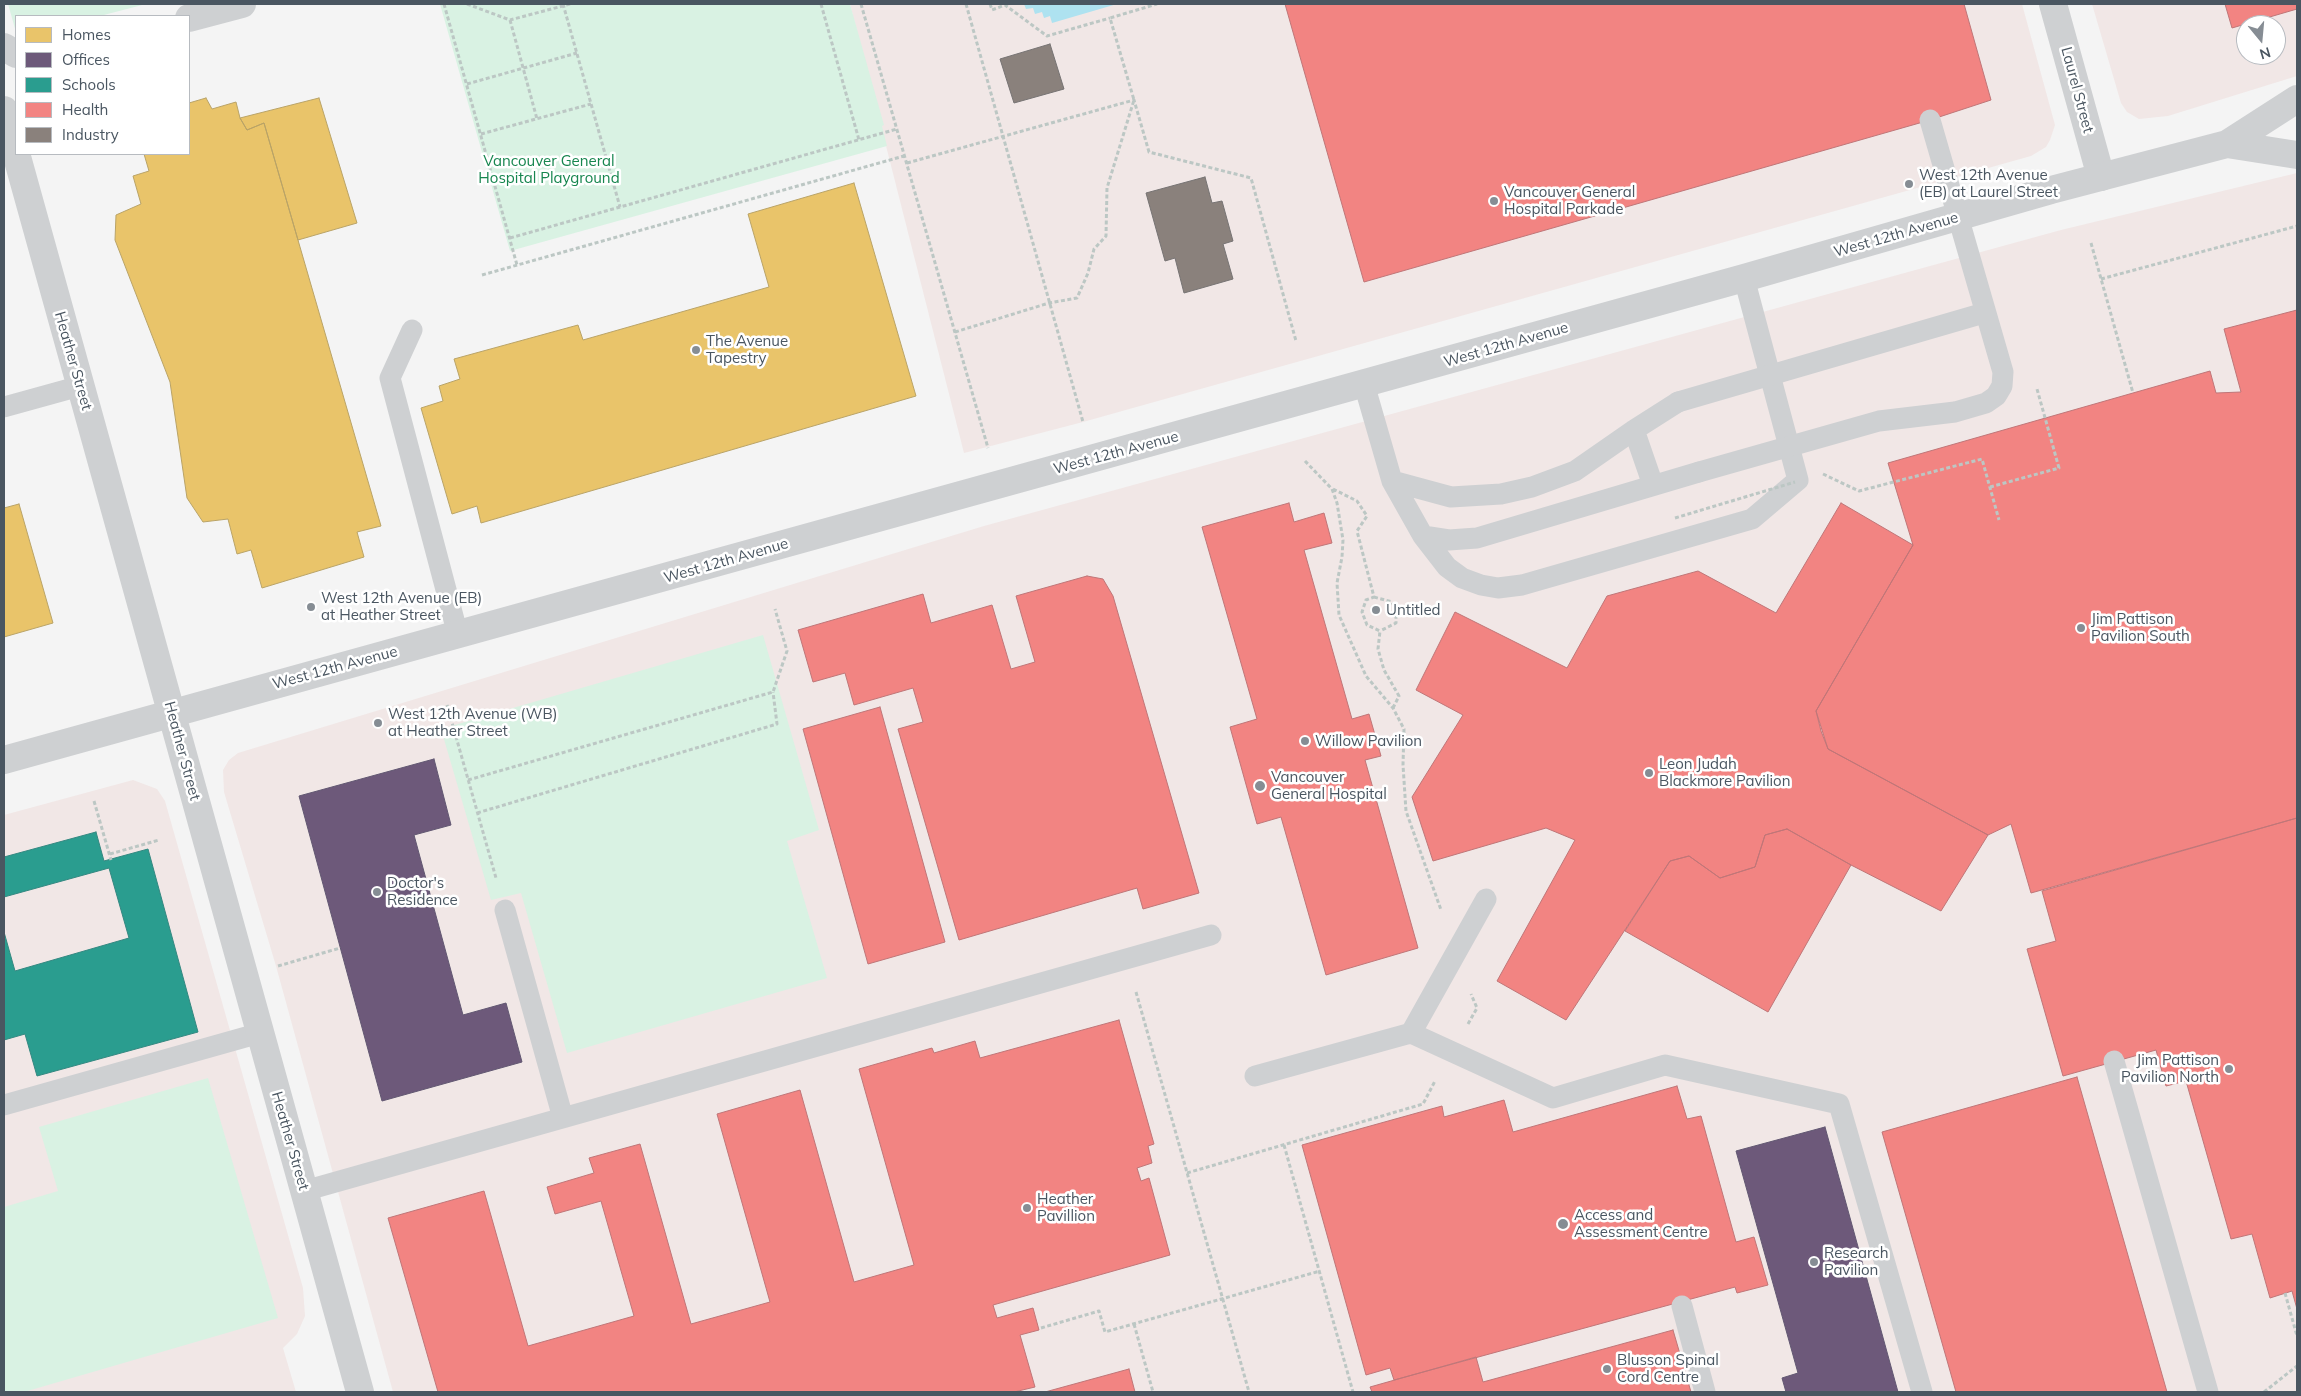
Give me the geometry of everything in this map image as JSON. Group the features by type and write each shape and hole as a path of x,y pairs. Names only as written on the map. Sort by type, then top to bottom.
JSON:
{"street":[{"path":"190,18 242,4"},
{"name":"Laurel Street","path":"2053,4 2101,177"},
{"path":"4,47 15,53"},
{"path":"4,103 15,96"},
{"name":"West 12th Avenue","path":"4,760 1364,384 2051,190 2228,144 2297,99"},
{"name":"Heather Street","path":"4,110 15,150"},
{"name":"West 12th Avenue","path":"2228,144 2297,155"},
{"name":"Heather Street","path":"16,155 360,1392"}],"lane":[{"path":"1423,536 1449,540 1477,538 1879,420 1955,412 1992,400 2004,380 1930,120"},
{"path":"1364,384 1392,480 1423,536 1447,567 1462,578 1481,585 1498,588 1531,582 1752,519 1798,480 1744,278"},
{"path":"1392,480 1451,497 1501,494 1532,487 1575,472 1634,430 1678,402 1984,313"},
{"path":"412,330 390,378 458,635"},
{"path":"4,407 80,386"},
{"path":"1634,430 1653,485"},
{"path":"1411,1033 1486,899"},
{"path":"505,910 563,1118"},
{"path":"304,1191 1211,935"},
{"path":"4,1105 260,1033"},
{"path":"1255,1076 1411,1033 1553,1098 1666,1065 1839,1104 1922,1392"},
{"path":"2114,1061 2208,1392"},
{"path":"1682,1306 1705,1392"}],"path":[{"path":"444,4 517,265"},
{"path":"466,4 510,20 570,4"},
{"path":"821,4 859,140"},
{"path":"861,4 988,448"},
{"path":"966,4 1083,422"},
{"path":"990,4 992,10 1005,5 1047,36 1157,4"},
{"path":"563,5 620,207"},
{"path":"1110,18 1149,152 1251,178 1296,340"},
{"path":"510,20 537,118"},
{"path":"467,84 577,53"},
{"path":"907,163 1134,100"},
{"path":"955,332 1049,303 1077,298 1088,273 1094,249 1106,236 1107,188 1134,100"},
{"path":"481,134 591,104"},
{"path":"510,238 897,129"},
{"path":"482,275 904,156"},
{"path":"2101,279 2297,226"},
{"path":"2090,243 2133,393"},
{"path":"1816,476 1825,474 1859,491 1982,459 1999,520"},
{"path":"1305,460 1332,488 1357,501 1367,516 1357,531 1374,597"},
{"path":"1675,518 1798,482"},
{"path":"1187,1173 1423,1104 1477,1008 1406,811 1403,764 1404,729 1393,708 1366,676 1339,615 1336,584 1342,557 1343,540 1337,503 1332,488"},
{"path":"1374,597 1392,602 1396,610 1396,623 1380,631 1367,625 1362,612 1366,600 1374,597"},
{"path":"477,813 777,724 773,692 787,651 775,609"},
{"path":"1380,631 1378,649 1384,670 1399,696 1393,708"},
{"path":"468,780 773,692"},
{"path":"447,705 505,910"},
{"path":"94,801 111,860"},
{"path":"110,854 159,840"},
{"path":"244,975 340,948"},
{"path":"1133,984 1248,1392"},
{"path":"1284,1145 1354,1392"},
{"path":"1041,1328 1099,1311 1105,1332 1320,1271"},
{"path":"2285,1293 2297,1336"},
{"path":"1134,1324 1153,1392"},
{"path":"2264,1392 2297,1366"}],"shaded area":[{"path":"850,4 2022,4 2055,125 2046,147 2031,156 1083,422 964,453"},
{"path":"2092,4 2297,4 2297,76 2168,116 2139,119 2127,112 2121,103"},
{"name":"Vancouver General Hospital","path":"2297,173 2297,1392 393,1392 276,966 224,792 223,770 229,760 238,753 984,526 2061,230"},
{"path":"133,780 157,789 165,801 303,1288 305,1316 297,1334 283,1348 296,1392 4,1392 4,815"}],"green space":[{"path":"8,4 146,4 104,15 15,15 15,28"},
{"name":"Vancouver General Hospital Playground","path":"440,4 850,4 884,125 882,126 887,146 510,251"},
{"path":"763,635 819,830 787,841 827,978 567,1053 521,893 491,900 441,729"},
{"path":"208,1078 278,1318 24,1392 4,1392 4,1207 58,1191 39,1127"}],"water":[{"path":"1024,4 1117,4 1052,23 1050,16 1044,18 1042,12 1035,14 1033,8 1026,9"}],"building: Homes":[{"path":"206,98 212,109 236,102 240,118 247,130 264,123 381,526 357,532 364,557 262,588 251,550 237,554 228,519 203,522 187,498 170,382 115,240 116,215 141,204 133,176 149,171 144,155 190,155 190,103"},
{"path":"319,98 357,223 298,240 264,123 247,130 240,118"},
{"name":"The Avenue Tapestry","path":"854,183 916,396 481,523 477,506 452,514 421,408 443,401 439,386 460,379 454,359 578,325 583,340 769,287 748,214"},
{"path":"19,504 53,623 4,637 4,508"}],"building: Offices":[{"name":"Doctor's Residence","path":"434,759 451,825 414,835 463,1015 506,1003 522,1062 382,1101 299,796"},
{"name":"Research Pavilion","path":"1825,1127 1898,1392 1786,1392 1782,1378 1798,1373 1736,1151"}],"building: Schools":[{"path":"96,832 104,861 148,849 198,1032 37,1076 25,1034 4,1040 4,932 15,971 129,938 109,868 4,897 4,857"}],"building: Health":[{"name":"Vancouver General Hospital Parkade","path":"1285,4 1964,4 1991,100 1930,120 1364,282"},
{"path":"2225,4 2297,4 2297,9 2276,15 2236,15 2236,27 2232,28"},
{"name":"Jim Pattison Pavilion South","path":"2297,310 2297,818 2031,893 2011,824 1988,835 1828,749 1816,711 1913,545 1888,463 2210,371 2216,393 2241,392 2224,329"},
{"name":"Willow Pavilion","path":"1289,503 1294,522 1324,513 1332,543 1304,550 1352,719 1369,714 1381,756 1365,760 1418,948 1326,975 1281,817 1257,824 1230,727 1257,719 1202,527"},
{"name":"Leon Judah Blackmore Pavilion","path":"1841,503 1913,545 1816,711 1828,749 1988,835 1941,911 1851,865 1787,829 1765,835 1755,867 1720,878 1689,856 1670,861 1566,1020 1497,981 1575,840 1546,828 1433,861 1412,797 1463,715 1416,690 1455,612 1567,668 1607,596 1698,571 1776,613"},
{"path":"1087,576 1103,579 1113,596 1199,893 1143,909 1137,888 959,940 898,729 923,722 913,688 854,705 845,673 813,682 798,630 923,594 931,623 992,605 1011,669 1035,662 1016,596"},
{"path":"880,707 945,942 868,964 803,729"},
{"name":"Jim Pattison Pavilion North","path":"2297,818 2297,1309 2292,1291 2270,1298 2252,1234 2231,1239 2186,1081 2166,1086 2156,1050 2063,1076 2027,949 2056,941 2042,891"},
{"path":"1787,829 1851,865 1768,1012 1625,931 1670,861 1689,856 1720,878 1755,867 1765,835"},
{"name":"Heather Pavillion","path":"1119,1020 1154,1144 1148,1146 1152,1163 1137,1168 1141,1181 1149,1178 1170,1255 993,1305 997,1318 1033,1308 1039,1330 1020,1335 1035,1387 1014,1392 438,1392 388,1218 484,1191 528,1346 634,1316 601,1201 555,1214 547,1187 594,1173 589,1158 640,1144 691,1324 770,1302 717,1114 800,1090 854,1282 914,1265 859,1069 932,1048 934,1053 975,1041 980,1058"},
{"path":"2077,1077 2167,1392 1956,1392 1882,1132"},
{"path":"1677,1086 1687,1119 1701,1116 1736,1242 1754,1237 1768,1285 1737,1293 1735,1287 1394,1380 1390,1368 1366,1375 1302,1145 1442,1106 1444,1117 1504,1100 1513,1132"},
{"name":"Blusson Spinal Cord Centre","path":"1673,1330 1691,1392 1372,1392 1370,1387 1476,1357 1483,1382"},
{"path":"1129,1369 1135,1392 1045,1392"}],"building: Industry":[{"path":"1050,44 1064,89 1014,103 1000,59"},
{"path":"1205,177 1212,203 1222,201 1233,241 1223,244 1233,279 1184,293 1175,258 1165,261 1146,193"}],"place":[{"name":"West 12th Avenue (EB) at Laurel Street","path":"1909,184"},
{"name":"Vancouver General Hospital Parkade","path":"1494,201"},
{"name":"The Avenue Tapestry","path":"696,350"},
{"name":"West 12th Avenue (EB) at Heather Street","path":"311,607"},
{"name":"Untitled","path":"1376,610"},
{"name":"Jim Pattison Pavilion South","path":"2081,628"},
{"name":"West 12th Avenue (WB) at Heather Street","path":"378,723"},
{"name":"Willow Pavilion","path":"1305,741"},
{"name":"Leon Judah Blackmore Pavilion","path":"1649,773"},
{"name":"Vancouver General Hospital","path":"1260,786"},
{"name":"Doctor's Residence","path":"377,892"},
{"name":"Jim Pattison Pavilion North","path":"2229,1069"},
{"name":"Heather Pavillion","path":"1027,1208"},
{"name":"Access and Assessment Centre","path":"1563,1224"},
{"name":"Research Pavilion","path":"1814,1262"},
{"name":"Blusson Spinal Cord Centre","path":"1607,1369"}]}
